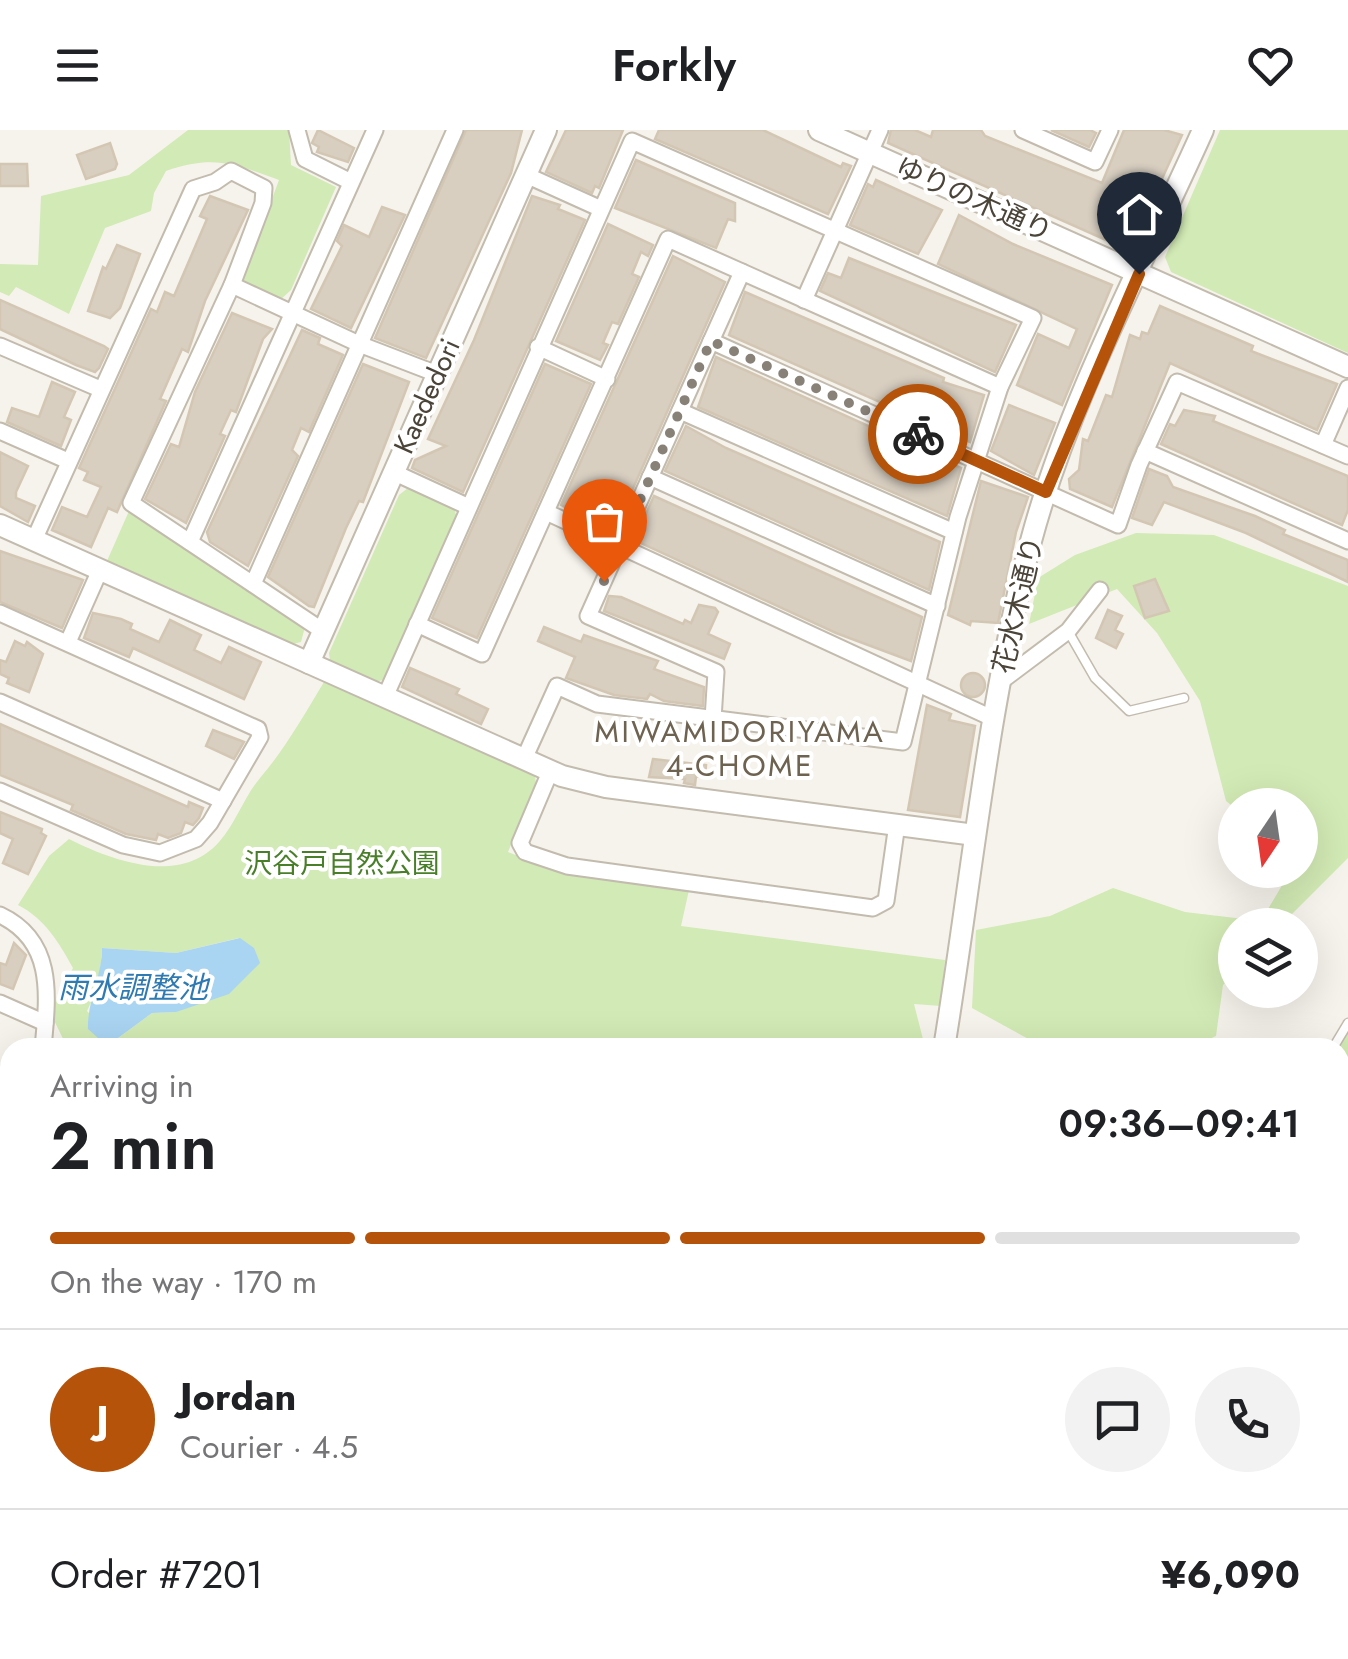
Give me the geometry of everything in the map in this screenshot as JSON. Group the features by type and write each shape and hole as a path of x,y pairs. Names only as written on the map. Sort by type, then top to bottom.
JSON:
{"street":[{"path":"297,130 305,159 352,182"},
{"path":"190,542 375,130"},
{"path":"253,584 455,130"},
{"name":"Kaededori","path":"309,663 546,130"},
{"name":"ゆりの木通り","path":"819,130 1348,367"},
{"path":"804,300 880,130"},
{"path":"1023,130 1095,162 1110,130"},
{"name":"花水木通り","path":"945,1038 992,718 1046,492 1203,130"},
{"path":"385,697 632,140 1033,318 1000,388 954,532 908,735 895,744 598,704 557,686 524,760"},
{"path":"34,540 193,189 215,182 231,170 264,188 263,203 232,285 131,503 323,631"},
{"path":"526,174 600,208"},
{"path":"417,624 482,654 668,239 1000,388"},
{"path":"713,719 716,672 588,616 742,272"},
{"path":"232,285 359,344 437,374"},
{"path":"711,341 1118,525 1145,451 1177,382 1348,456"},
{"path":"0,346 100,388"},
{"path":"538,347 607,378"},
{"path":"1323,445 1348,388"},
{"path":"680,410 954,532"},
{"path":"0,430 68,461"},
{"path":"1145,451 1348,541"},
{"path":"393,472 469,507"},
{"path":"650,477 937,606"},
{"path":"546,512 992,718"},
{"path":"0,524 550,772 606,787 975,834"},
{"path":"68,642 100,570"},
{"path":"1000,682 1068,631 1100,590"},
{"path":"0,613 258,729 256,748 196,838 160,853 123,845 0,791"},
{"path":"0,702 223,801"},
{"path":"550,772 520,837 520,848 567,866 872,908 886,901 896,824"},
{"path":"0,915 18,923 42,952 46,974 43,1038"},
{"path":"0,1003 44,1023"}],"lane":[{"path":"1068,631 1095,678 1129,710 1184,698"}],"green space":[{"path":"188,130 289,130 291,165 336,187 291,290 279,301 241,283 279,180 235,165 210,162 166,171 154,193 151,211 105,228 69,314 16,287 9,296 0,292 0,264 38,265 41,196 129,175"},
{"path":"1220,130 1348,130 1348,353 1171,272 1165,257"},
{"path":"408,488 454,508 457,518 383,680 375,682 330,661 329,653 399,495"},
{"path":"129,511 305,627 301,642 293,644 107,561"},
{"path":"1136,533 1214,535 1348,586 1348,858 1318,888 1318,788 1223,788 1200,701 1157,633 1117,589 1029,624 1038,578 1075,555"},
{"name":"沢谷戸自然公園","path":"324,682 535,776 536,784 508,852 561,873 689,890 681,926 945,960 941,1006 914,1004 923,1038 118,1038 152,1013 176,1012 239,938 176,953 102,948 99,985 87,1011 111,1038 63,1038 50,1012 73,968 50,932 18,905 49,856 69,839 106,855 146,865 185,863 203,855 225,835 254,785 286,744"},
{"path":"1113,888 1185,912 1218,916 1220,1008 1216,1036 1212,1038 1027,1038 972,1008 976,930 1050,916"},
{"path":"1280,888 1318,888 1298,908 1269,908"}],"water":[{"name":"雨水調整池","path":"240,938 254,948 260,963 229,994 176,1012 152,1013 118,1038 98,1038 88,1029 102,948 176,953"}],"building":[{"path":"318,130 354,148 348,162 317,152 319,147 312,143"},
{"path":"466,130 522,130 511,173 426,358 375,338"},
{"path":"566,130 623,130 599,188 595,186 592,193 546,172"},
{"path":"659,130 763,130 841,167 843,163 851,166 828,214 655,139"},
{"path":"891,130 915,130 931,137 933,130 981,130 985,136 1102,183 1124,130 1164,130 1182,135 1133,242 1124,248 888,143"},
{"path":"1051,130 1090,130 1096,133 1089,147"},
{"path":"110,143 115,169 86,179 77,155"},
{"path":"636,160 735,203 735,221 728,219 716,248 615,208"},
{"path":"0,164 27,164 28,186 0,186"},
{"path":"876,180 942,210 918,254 850,225 868,184 873,187"},
{"path":"210,196 248,210 205,301 188,352 182,349 160,399 166,401 117,512 108,508 91,547 52,530 62,507 87,517 101,487 84,480 88,472 79,468 151,309 157,312 165,292 174,296 207,219 200,216"},
{"path":"532,196 560,205 558,209 585,220 463,492 412,468 415,460 446,446 428,439 474,340"},
{"path":"382,207 405,215 351,328 311,309 342,246 337,241 344,225 369,237"},
{"path":"959,215 1013,244 1112,285 1062,405 1017,385 1038,334 1069,348 1077,329 938,264"},
{"path":"608,224 653,245 648,256 641,252 632,274 639,277 618,324 612,322 603,343 608,345 600,360 556,341"},
{"path":"117,245 140,254 120,308 110,318 88,311 103,267 106,269"},
{"path":"673,256 725,282 614,531 561,505"},
{"path":"849,258 1016,325 995,372 820,291 828,273 841,278"},
{"path":"745,292 944,378 943,382 984,395 970,442 729,335"},
{"path":"0,300 104,346 108,349 99,368 95,372 76,365 0,329"},
{"path":"1160,306 1253,346 1251,351 1337,384 1317,430 1170,363 1112,507 1070,489 1069,479 1079,470 1083,439 1088,441 1106,395 1112,397 1130,335 1140,339 1142,332 1148,334"},
{"path":"232,313 272,329 263,339 236,412 231,410 220,434 225,436 186,523 145,499 171,444 179,447 195,392"},
{"path":"302,330 320,338 318,344 343,355 309,432 301,428 292,450 298,456 248,566 210,542 207,532"},
{"path":"716,357 961,468 947,516 698,407"},
{"path":"363,364 409,382 363,502 359,501 346,528 314,607 309,606 268,577"},
{"path":"545,364 591,384 477,638 432,618"},
{"path":"52,382 75,392 64,417 71,420 61,446 7,422 12,408 39,417"},
{"path":"1009,405 1055,423 1034,475 991,451"},
{"path":"1184,410 1215,416 1213,421 1348,476 1348,510 1342,525 1161,444 1170,424 1175,426"},
{"path":"686,426 726,448 940,542 929,590 665,471"},
{"path":"0,452 28,466 16,498 35,506 28,522 0,506"},
{"path":"1149,469 1167,476 1173,487 1255,516 1285,530 1283,534 1348,560 1348,582 1246,533 1164,502 1152,525 1132,518"},
{"path":"981,481 1028,497 1016,532 998,623 971,621 970,625 948,615"},
{"path":"654,496 922,617 911,661 836,633 634,540"},
{"path":"0,551 83,580 62,628 0,602"},
{"path":"1155,579 1169,611 1145,618 1134,586"},
{"path":"609,596 621,597 683,624 685,620 691,623 699,605 715,608 718,612 708,634 730,644 724,659 604,611"},
{"path":"1108,610 1122,616 1115,630 1123,634 1116,648 1096,638"},
{"path":"93,613 121,619 132,624 130,629 159,642 170,620 201,635 194,650 221,663 229,647 261,662 244,699 133,648 129,657 84,638"},
{"path":"544,627 581,642 584,635 658,661 654,669 704,687 703,706 664,701 650,694 647,699 614,695 566,678 575,657 538,641"},
{"path":"15,641 25,646 27,642 43,654 29,692 7,683 9,678 0,674 0,660 6,662"},
{"path":"410,668 459,689 456,694 488,709 481,724 402,687"},
{"path":"973,673 982,676 982,694 973,697 964,694 961,685 964,676"},
{"path":"927,705 951,714 949,720 975,726 960,817 908,810"},
{"path":"0,724 188,807 189,802 203,808 199,818 193,825 185,822 181,833 168,838 158,834 156,840 126,834 71,810 73,805 0,775"},
{"path":"213,730 244,742 234,759 206,746"},
{"path":"653,759 706,765 705,778 696,776 695,785 684,783 685,779 649,777"},
{"path":"0,812 42,829 46,836 28,874 3,863 13,839 0,833"},
{"path":"14,943 26,955 13,989 0,984 0,963 6,965"}],"way so far":[{"path":"604,581 711,341 918,434"}],"district":[{"name":"MIWAMIDORIYAMA 4-CHOME","path":"740,748"}],"route":[{"path":"918,434 1046,492 1063,444 1139,274"}]}
